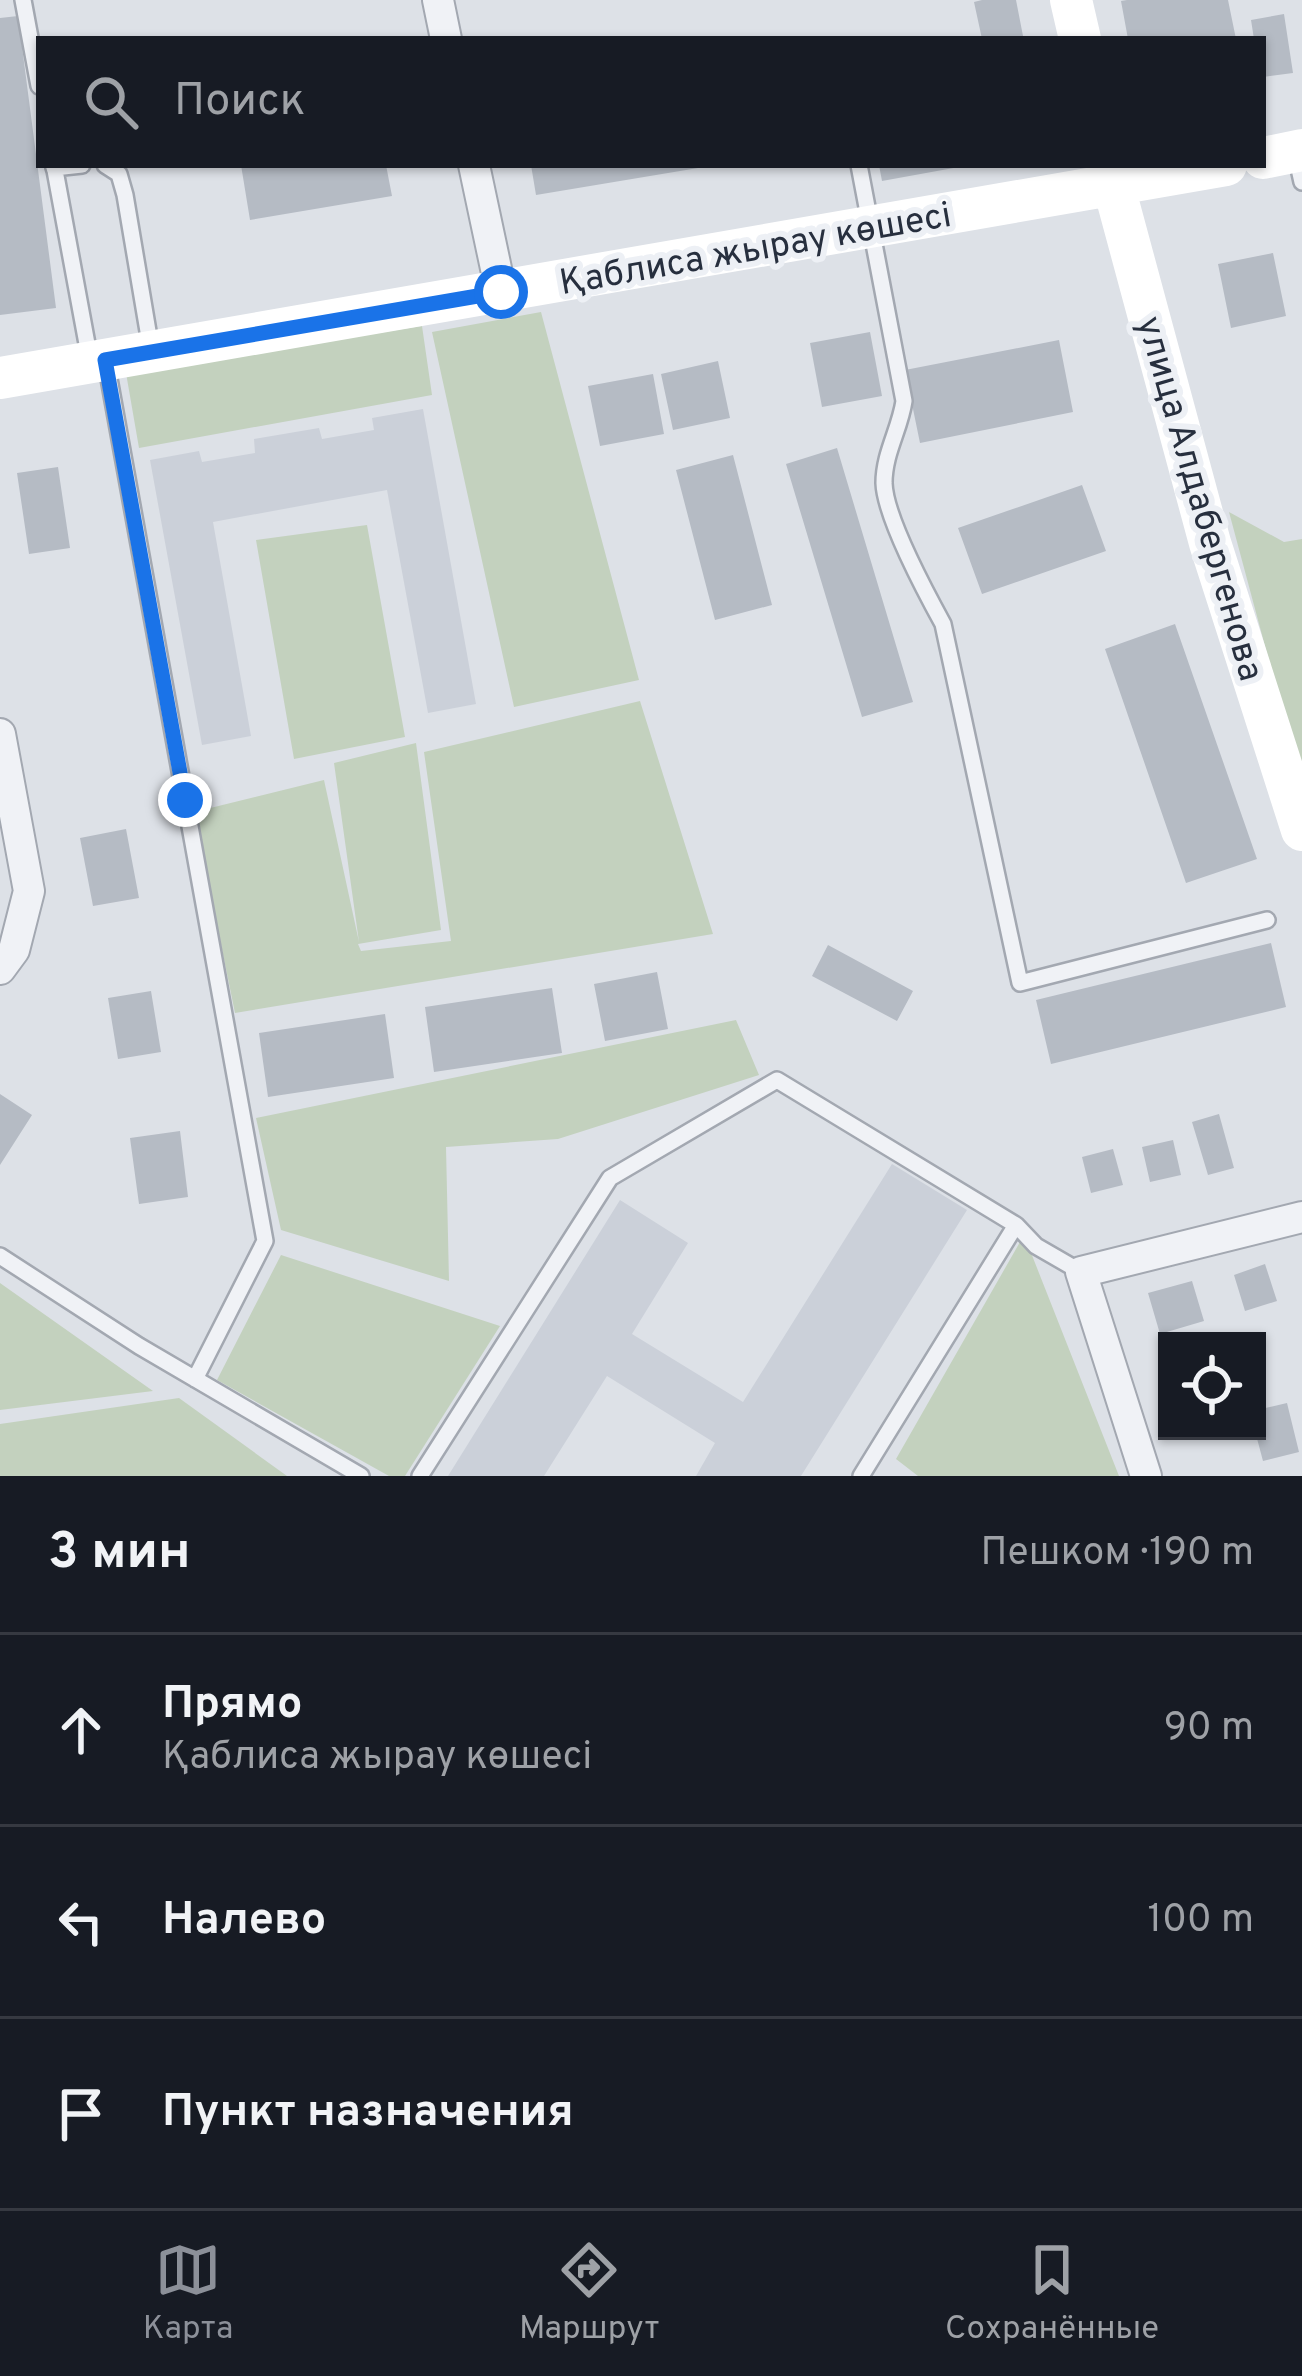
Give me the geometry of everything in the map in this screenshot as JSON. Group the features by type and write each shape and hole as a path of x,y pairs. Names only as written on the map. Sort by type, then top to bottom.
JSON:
{"street":[{"path":"438,0 445,36"},
{"path":"1071,0 1079,36"},
{"path":"475,168 501,292"},
{"name":"Қаблиса жырау көшесі","path":"0,378 869,226 1111,176 1195,168"},
{"name":"улица Алдабергенова","path":"1111,176 1210,544 1292,766 1302,830"},
{"path":"0,734 14,894 14,950 0,969"},
{"path":"1146,1476 1081,1272 1302,1217"}],"lane":[{"path":"23,0 36,70"},
{"path":"54,168 98,361 265,1241 195,1378"},
{"path":"109,168 118,174 125,195 152,352"},
{"path":"860,168 904,400 902,419 888,449 884,488 920,583 943,624 1020,983 1267,920"},
{"path":"420,1476 610,1178 777,1080 1016,1225 1036,1246 1081,1272"},
{"path":"865,1474 1016,1225"},
{"path":"0,1256 140,1346 361,1476"}],"shaded area":[{"path":"423,409 476,704 428,713 387,490 213,522 251,736 202,745 150,460 199,451 202,462 255,453 254,439 319,428 322,439 374,430 372,418"},
{"path":"892,1164 967,1210 801,1476 696,1476 715,1443 607,1376 544,1476 448,1476 620,1200 688,1243 632,1334 743,1402"}],"green space":[{"path":"541,312 639,680 514,707 432,332"},
{"path":"422,326 432,395 139,448 126,373"},
{"path":"1229,512 1284,542 1302,539 1302,784"},
{"path":"367,525 405,737 294,759 256,540"},
{"path":"640,701 713,934 235,1013 194,812 324,780 359,942 334,763 416,743 441,930 358,944 361,951 451,941 424,752"},
{"path":"736,1020 759,1075 558,1139 446,1147 449,1281 281,1230 256,1118"},
{"path":"1024,1235 1119,1476 918,1476 896,1459"},
{"path":"281,1255 500,1326 405,1476 389,1476 217,1380"},
{"path":"0,1283 153,1391 0,1410"},
{"path":"179,1398 287,1476 0,1476 0,1424"}],"building":[{"path":"1016,0 1023,36 981,36 974,2"},
{"path":"1228,0 1235,36 1127,36 1121,1"},
{"path":"1284,14 1293,73 1266,77 1266,36 1254,36 1251,20"},
{"path":"18,16 56,308 0,315 0,18"},
{"path":"241,168 387,168 392,196 250,220"},
{"path":"532,168 698,168 536,195"},
{"path":"880,168 954,168 882,181"},
{"path":"1273,253 1286,316 1231,328 1218,264"},
{"path":"870,332 882,396 822,407 810,343"},
{"path":"1059,340 1073,412 920,443 905,370"},
{"path":"718,361 730,418 673,430 661,374"},
{"path":"653,374 664,434 600,446 588,386"},
{"path":"837,448 913,702 862,717 786,464"},
{"path":"733,455 772,605 715,620 676,470"},
{"path":"58,467 70,548 29,554 17,473"},
{"path":"1082,485 1106,551 982,594 958,528"},
{"path":"1175,624 1257,859 1186,883 1105,649"},
{"path":"126,829 139,898 93,906 80,838"},
{"path":"1271,943 1286,1007 1051,1064 1036,1000"},
{"path":"828,945 913,991 897,1021 812,976"},
{"path":"657,972 668,1029 605,1041 594,984"},
{"path":"552,988 562,1053 434,1072 425,1007"},
{"path":"151,991 161,1052 118,1059 108,998"},
{"path":"385,1014 394,1078 268,1097 259,1033"},
{"path":"0,1094 32,1115 0,1165"},
{"path":"1219,1114 1234,1168 1208,1175 1192,1122"},
{"path":"180,1131 188,1197 139,1204 130,1138"},
{"path":"1173,1140 1181,1175 1150,1182 1142,1147"},
{"path":"1113,1149 1123,1185 1091,1193 1082,1157"},
{"path":"1265,1264 1277,1301 1245,1311 1234,1275"},
{"path":"1192,1281 1204,1321 1159,1332 1148,1293"},
{"path":"1287,1403 1299,1452 1263,1461 1257,1440 1266,1440 1266,1408"}],"route":[{"path":"185,800 105,360 501,292"}]}
